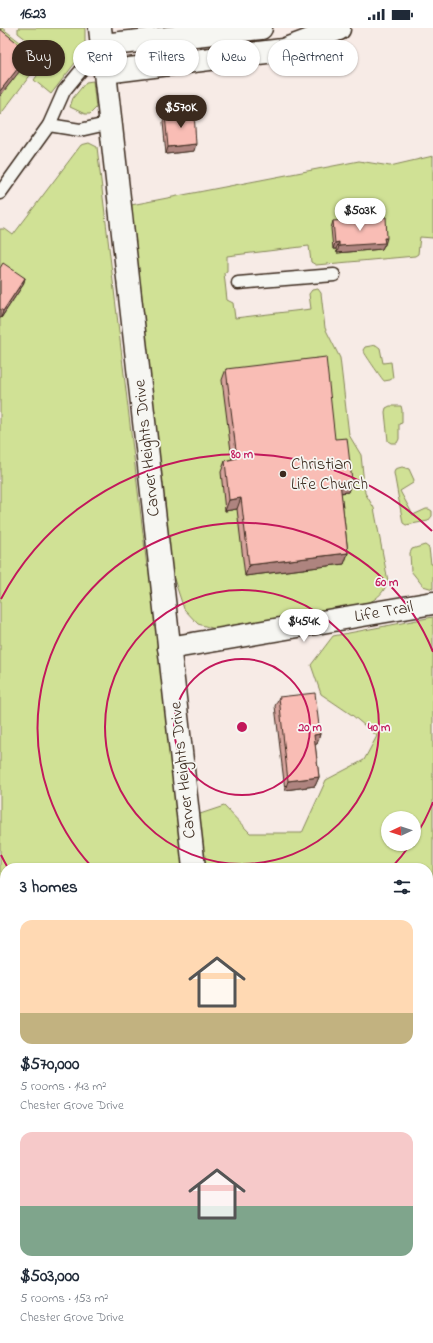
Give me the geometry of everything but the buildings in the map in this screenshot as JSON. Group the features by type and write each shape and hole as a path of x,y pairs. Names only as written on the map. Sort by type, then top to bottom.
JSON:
{"street":[{"path":"101,36 261,28"},
{"path":"127,69 283,50 335,28"},
{"name":"Carver Heights Drive","path":"105,76 193,863"},
{"name":"Life Trail","path":"170,648 433,603"}],"lane":[{"path":"0,192 49,125 64,91 101,36"},
{"path":"49,125 80,130 111,123"},
{"path":"238,283 334,275"}],"green space":[{"path":"0,28 17,40 12,40 12,50 0,41"},
{"path":"18,28 85,28 85,40 73,40 73,66 65,76 65,40 27,40 18,33"},
{"path":"16,76 30,76 0,115 0,96"},
{"path":"37,76 65,76 51,94 34,80"},
{"path":"93,81 96,108 90,114 85,114 70,107 73,98 86,82"},
{"path":"89,143 97,147 147,567 158,563 191,863 0,863 0,229 5,229 13,235 81,145"},
{"path":"433,156 433,238 420,237 418,254 415,256 316,265 311,262 309,246 227,256 227,271 224,273 227,300 233,303 235,318 311,309 309,294 312,290 318,289 321,293 325,328 340,358 349,435 361,455 365,493 374,508 388,581 385,588 379,596 370,602 219,630 198,624 184,609 168,561 126,206 359,161 390,166"},
{"path":"376,345 380,348 383,363 391,362 393,378 390,380 384,381 363,350 365,347"},
{"path":"390,406 401,406 402,410 402,423 399,424 399,439 397,443 391,443 388,441 385,412 386,408"},
{"path":"402,467 409,469 414,480 413,483 400,491 413,515 426,509 432,511 432,516 428,521 406,525 403,523 394,473 395,469"},
{"path":"425,545 429,548 431,564 433,564 433,589 423,586 411,571 410,553 412,549"},
{"path":"433,617 433,863 202,863 197,815 224,806 250,833 302,833 326,780 364,760 377,736 352,715 321,694 311,665 333,636"}],"place":[{"name":"Christian Life Church","path":"283,474"}]}
